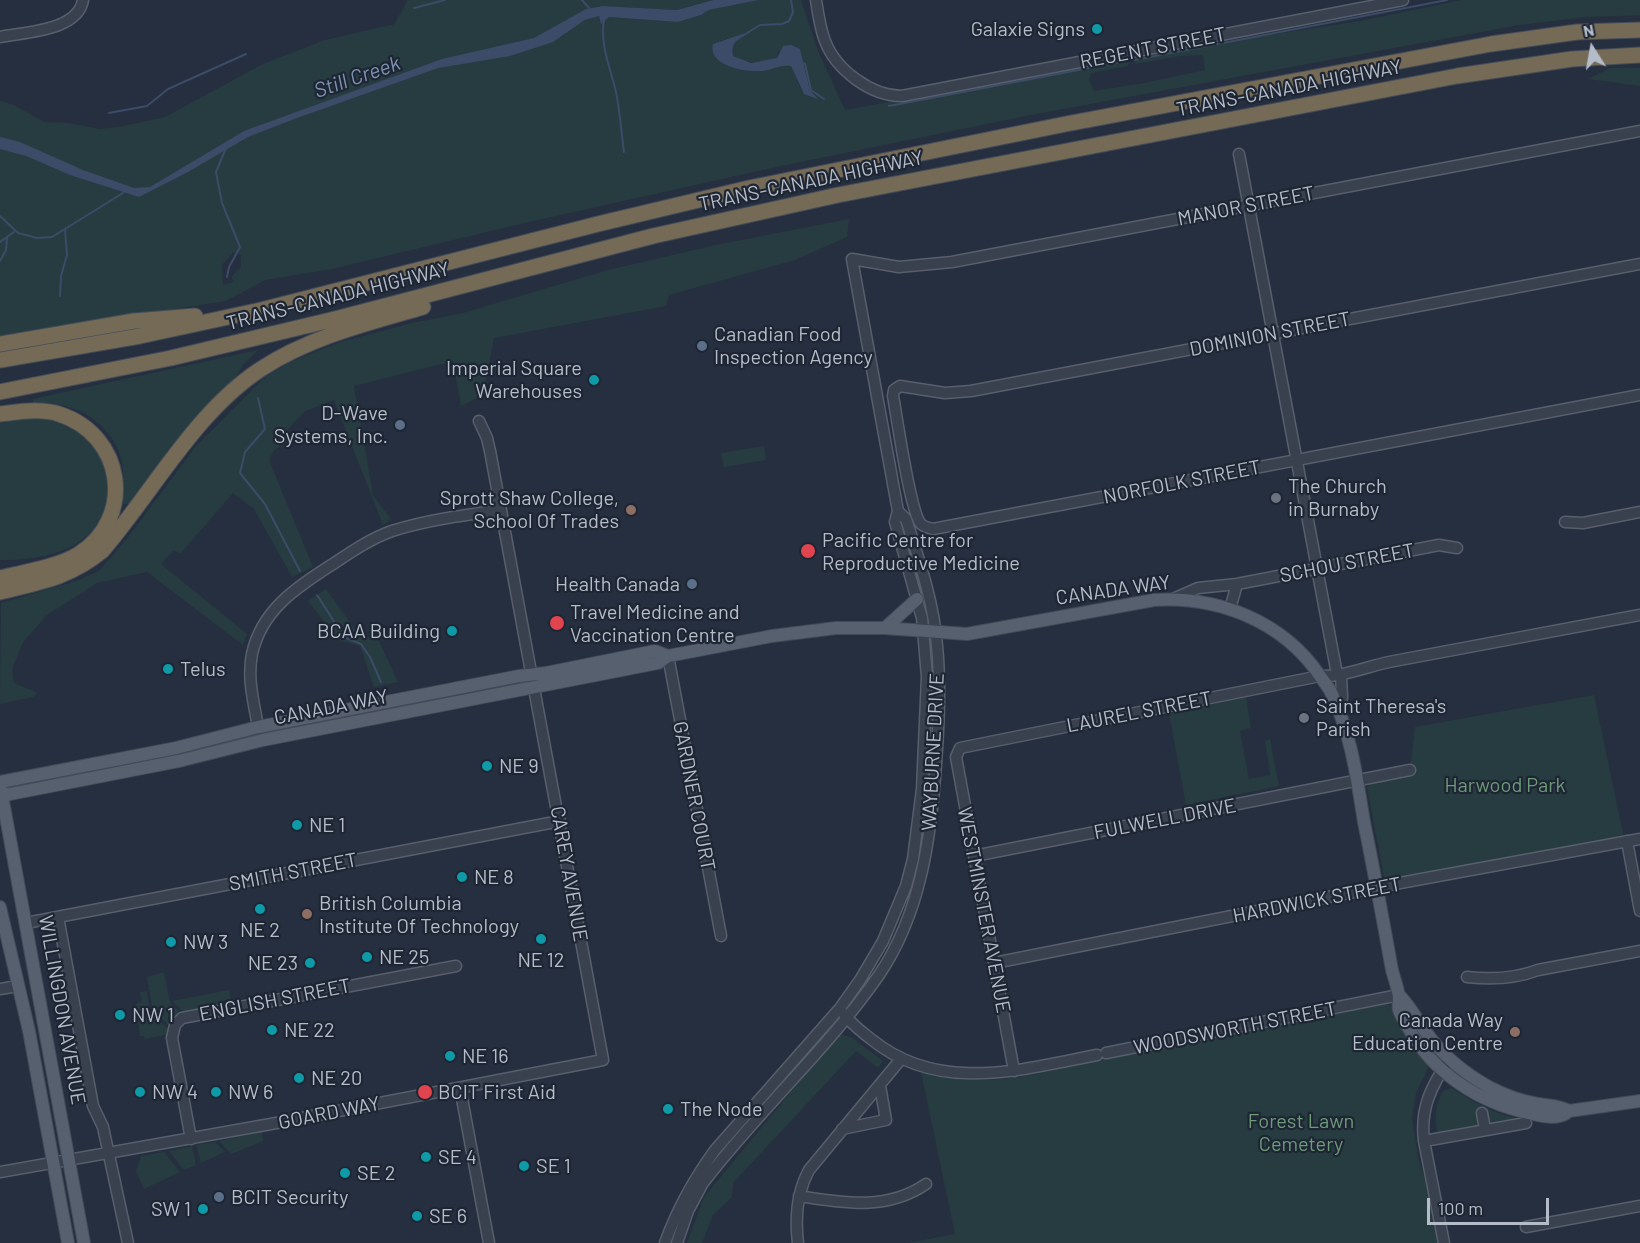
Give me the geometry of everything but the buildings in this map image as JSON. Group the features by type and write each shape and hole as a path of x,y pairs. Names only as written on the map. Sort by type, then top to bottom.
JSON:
{"highway":[{"name":"TRANS-CANADA HIGHWAY","path":"0,360 140,336 261,310 749,188 1066,124 1491,44 1577,32 1640,30"},
{"name":"TRANS-CANADA HIGHWAY","path":"0,392 171,358 335,320 653,236 838,195 1457,76 1562,60 1610,55 1640,55"},
{"path":"0,578 65,575 84,565 102,551 209,416 240,385 282,357 337,333 439,302 519,272"},
{"path":"0,344 134,321 261,310"},
{"path":"0,414 32,411 58,414 82,425 98,438 110,458 116,481 113,507 106,524 95,540 78,554 0,592"},
{"path":"0,570 29,577"},
{"path":"0,598 29,577"}],"main road":[{"path":"885,628 917,599"},
{"name":"CANADA WAY","path":"1,790 179,761 263,740 534,688 658,663 668,656 804,631 836,628 885,628 967,634 1137,603 1173,599 1196,601 1230,609 1261,622 1285,638 1300,651 1333,696 1348,738 1392,970 1399,995 1399,1009 1417,1043 1446,1065 1470,1091 1496,1104 1544,1117 1562,1117 1569,1112 1640,1101"},
{"name":"CANADA WAY","path":"1,790 258,727 655,651 668,656"},
{"name":"WILLINGDON AVENUE","path":"1,790 84,1243"},
{"name":"WILLINGDON AVENUE","path":"0,907 29,1031 68,1243"}],"street":[{"name":"REGENT STREET","path":"816,0 825,42 839,65 849,74 890,96 902,96 1403,0"},
{"path":"0,37 67,23 78,14 82,1"},
{"name":"MANOR STREET","path":"852,259 899,267 940,264 1640,131"},
{"path":"1239,154 1317,569 1339,672 1342,697 1340,713"},
{"name":"WAYBURNE DRIVE","path":"676,1243 709,1168 737,1125 840,1008 860,980 883,941 906,886 914,848 924,769 929,632 895,522 898,511 852,259"},
{"name":"DOMINION STREET","path":"937,529 921,524 913,502 893,396 895,389 900,386 941,393 959,393 1640,264"},
{"name":"NORFOLK STREET","path":"937,529 1640,395"},
{"name":"CAREY AVENUE","path":"479,421 488,438 603,1060"},
{"path":"258,727 251,685 252,654 266,620 288,594 383,534 417,525 501,510"},
{"name":"WAYBURNE DRIVE","path":"665,1243 682,1202 709,1168 847,1018 884,965 902,932 917,891 932,815 938,745 939,695 929,632 926,586 906,519 898,511"},
{"path":"1565,522 1582,523 1640,512"},
{"name":"SCHOU STREET","path":"1173,599 1198,588 1237,584 1439,545 1457,548"},
{"path":"1230,609 1237,584"},
{"name":"LAUREL STREET","path":"958,749 1320,676 1353,666 1360,668 1640,615"},
{"name":"GARDNER COURT","path":"668,656 721,936"},
{"name":"WESTMINSTER AVENUE","path":"958,749 956,757 1014,1071"},
{"name":"FULWELL DRIVE","path":"974,856 1410,770"},
{"name":"SMITH STREET","path":"26,923 560,821"},
{"name":"HARDWICK STREET","path":"994,963 1640,839"},
{"path":"1627,841 1640,911"},
{"path":"906,886 917,891"},
{"path":"58,917 93,1106 103,1127 128,1243"},
{"path":"1467,977 1493,981 1640,951"},
{"name":"ENGLISH STREET","path":"191,1139 172,1038 175,1025 182,1018 456,966"},
{"path":"0,989 18,986"},
{"name":"WOODSWORTH STREET","path":"840,1008 847,1018 878,1045 901,1059 941,1071 984,1074 1014,1071 1399,995"},
{"path":"798,1243 799,1196 809,1170 901,1059"},
{"name":"GOARD WAY","path":"0,1172 191,1139 603,1060"},
{"path":"1444,1243 1424,1142 1423,1113 1432,1086 1446,1065"},
{"path":"842,1129 886,1120 879,1086"},
{"path":"460,1088 489,1243"},
{"path":"1482,1113 1485,1130"},
{"path":"1424,1142 1526,1123"},
{"path":"799,1196 846,1203 876,1202 911,1195 926,1184"},
{"path":"1526,1227 1640,1206"}],"green space":[{"path":"407,0 713,0 677,10 603,6 586,9 559,38 585,20 599,16 601,23 609,17 678,22 709,10 759,0 801,0 818,51 845,110 1126,59 1129,62 1128,66 1091,73 1089,80 1094,91 1144,83 1205,70 1203,55 1180,56 1135,64 1136,57 1360,21 1462,0 1640,0 1640,15 1586,17 1519,25 1036,114 781,166 520,224 332,269 265,280 226,301 0,336 0,101 14,105 44,122 69,123 100,129 165,117 263,64 325,40 395,24","holes":["743,34 735,44 733,56 744,61 765,61 777,58 778,52 800,49 810,90 817,97 801,89 791,66 783,65 756,71 728,65 720,41","234,252 241,255 241,267 232,276 233,282 223,285 222,265"]},
{"path":"1610,68 1640,68 1640,86 1588,79"},
{"path":"849,219 847,237 795,260 669,295 666,306 494,338 483,395 461,406 453,361 354,386 373,495 391,519 383,525 334,400 305,411 282,435 286,443 274,450 269,460 313,567 292,577 254,509 233,493 180,554 174,550 161,564 247,634 243,645 147,572 97,583 47,615 23,642 12,669 14,683 38,693 33,697 0,704 1,603 76,581 99,571 126,540 196,446 264,378 290,362 340,342 412,323 463,313 608,270 716,245"},
{"path":"258,350 243,365 232,383 130,504 123,504 121,459 111,437 104,428 95,420 73,408 33,403 33,399"},
{"path":"20,419 46,419 58,422 70,426 85,437 97,451 104,467 108,484 107,501 101,517 91,532 76,544 39,557 0,560 0,423"},
{"path":"764,446 766,460 724,467 721,453"},
{"path":"326,589 357,632 379,641 398,682 374,687 360,646 339,640 308,601"},
{"name":"Harwood Park","path":"1594,695 1624,838 1390,880 1384,877 1367,787 1376,780 1410,770 1415,727"},
{"path":"1246,697 1251,728 1240,731 1249,779 1270,775 1265,741 1270,739 1279,786 1186,805 1169,713"},
{"path":"164,972 170,1003 182,1014 170,1026 153,1012 147,977"},
{"path":"229,990 231,999 220,1001 221,1006 185,1013 172,1001"},
{"path":"147,991 150,1014 169,1029 169,1034 145,1039 144,1036 140,1036 136,1004 142,1002 140,992"},
{"name":"Forest Lawn Cemetery","path":"1386,1004 1392,1006 1429,1066 1416,1093 1412,1118 1418,1158 1430,1196 1439,1243 908,1243 955,1234 921,1072 965,1080 1029,1075 1094,1062 1103,1056 1111,1058"},
{"path":"839,1034 851,1037 883,1061 878,1068 856,1051 733,1183 732,1197 713,1215 702,1243 687,1243 704,1197"},
{"path":"1452,1088 1486,1108 1524,1120 1493,1126 1486,1119 1478,1126 1438,1135 1437,1106 1444,1090"},
{"path":"262,1132 263,1141 231,1154 219,1141"},
{"path":"215,1142 225,1152 201,1163 196,1145"},
{"path":"192,1146 196,1165 184,1170 169,1151"},
{"path":"164,1152 180,1172 144,1189 136,1172 141,1156"}],"water":[{"path":"713,0 759,0 709,10 678,22 609,17 601,24 599,16 585,20 553,42 510,56 438,68 248,137 139,197 70,175 26,156 0,149 0,137 20,142 83,170 134,188 150,187 244,131 442,59 534,38 586,9 603,6 677,10"},
{"path":"745,33 735,43 733,56 751,63 777,58 783,46 791,45 800,49 810,90 818,99 804,94 791,66 752,71 728,66 716,57 713,44"}],"waterway":[{"path":"414,8 445,0"},
{"path":"582,0 590,9"},
{"path":"736,40 760,25 782,24 789,21 793,12 791,0"},
{"path":"1134,60 1447,0"},
{"path":"604,20 604,46 617,96 624,152"},
{"path":"109,113 147,106 168,89 246,54"},
{"path":"889,106 1126,61"},
{"path":"803,63 811,90 824,99"},
{"path":"226,148 216,172 222,203 240,247 229,267 227,277"},
{"path":"0,216 18,233 37,238 52,237 123,193"},
{"path":"60,296 61,276 67,255 65,229"},
{"path":"0,242 14,232"},
{"path":"0,261 6,250 7,238"},
{"path":"258,398 265,429 245,452 240,473 265,504 300,571"},
{"path":"317,595 344,637 361,644 370,657 381,682"}],"place":[{"name":"Galaxie Signs","path":"1097,29"},
{"name":"Canadian Food Inspection Agency","path":"702,346"},
{"name":"Imperial Square Warehouses","path":"594,380"},
{"name":"D-Wave Systems, Inc.","path":"400,425"},
{"name":"The Church in Burnaby","path":"1276,498"},
{"name":"Sprott Shaw College, School Of Trades","path":"631,510"},
{"name":"Pacific Centre for Reproductive Medicine","path":"808,551"},
{"name":"Health Canada","path":"692,584"},
{"name":"Travel Medicine and Vaccination Centre","path":"557,623"},
{"name":"BCAA Building","path":"452,631"},
{"name":"Telus","path":"168,669"},
{"name":"Saint Theresa's Parish","path":"1304,718"},
{"name":"NE 9","path":"487,766"},
{"name":"NE 1","path":"297,825"},
{"name":"NE 8","path":"462,877"},
{"name":"NE 2","path":"260,909"},
{"name":"British Columbia Institute Of Technology","path":"307,914"},
{"name":"NE 12","path":"541,939"},
{"name":"NW 3","path":"171,942"},
{"name":"NE 25","path":"367,957"},
{"name":"NE 23","path":"310,963"},
{"name":"NW 1","path":"120,1015"},
{"name":"NE 22","path":"272,1030"},
{"name":"Canada Way Education Centre","path":"1515,1032"},
{"name":"NE 16","path":"450,1056"},
{"name":"NE 20","path":"299,1078"},
{"name":"NW 4","path":"140,1092"},
{"name":"NW 6","path":"216,1092"},
{"name":"BCIT First Aid","path":"425,1092"},
{"name":"The Node","path":"668,1109"},
{"name":"SE 4","path":"426,1157"},
{"name":"SE 1","path":"524,1166"},
{"name":"SE 2","path":"345,1173"},
{"name":"BCIT Security","path":"219,1197"},
{"name":"SW 1","path":"203,1209"},
{"name":"SE 6","path":"417,1216"}],"water label":[{"name":"Still Creek","path":"357,77"}]}
